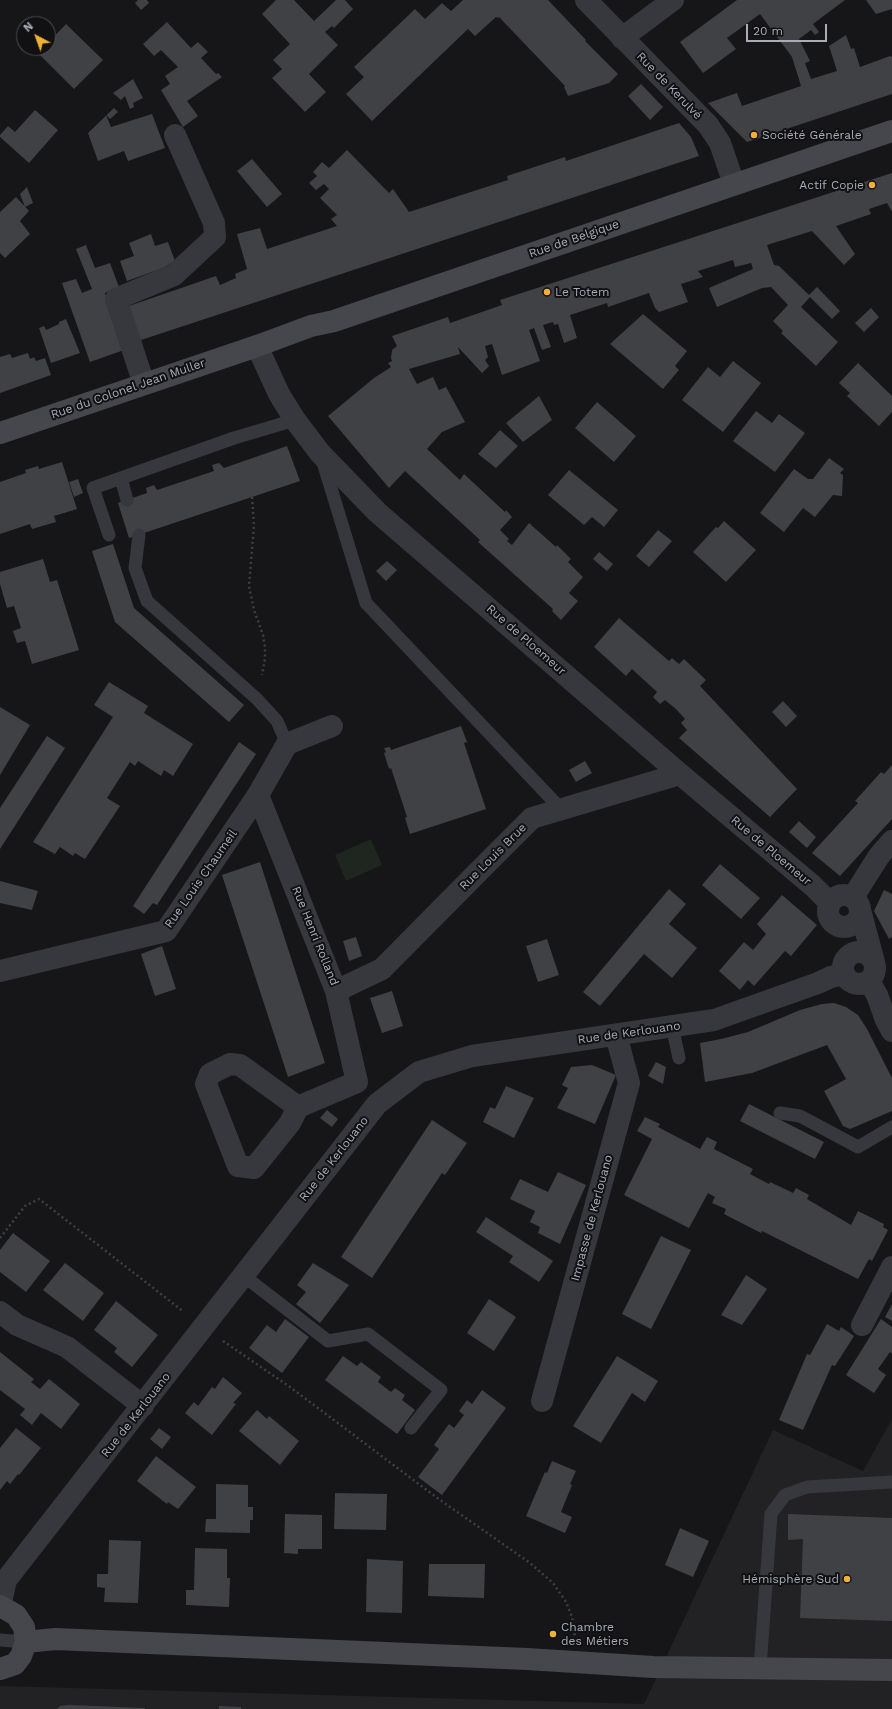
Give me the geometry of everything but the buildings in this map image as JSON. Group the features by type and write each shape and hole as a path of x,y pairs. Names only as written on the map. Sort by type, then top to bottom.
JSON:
{"main road":[{"name":"Rue de Belgique","path":"257,346 310,326 334,321 892,131"},
{"name":"Rue du Colonel Jean Muller","path":"0,433 257,346"},
{"path":"0,1606 16,1615 24,1627 26,1642 21,1656 15,1664 0,1673"},
{"path":"26,1642 55,1639 647,1666 892,1670"}],"street":[{"name":"Rue de Kerulvé","path":"586,0 708,126 720,143 734,184"},
{"path":"622,38 673,0"},
{"path":"144,384 116,299 174,275 215,237 214,224 175,135"},
{"name":"Rue de Ploemeur","path":"257,346 279,394 295,420 320,453 378,512 680,774 813,886 830,911"},
{"path":"287,744 332,726"},
{"name":"Rue Louis Chaumeil","path":"0,971 166,931 258,795 287,744"},
{"name":"Rue Louis Brue","path":"336,991 382,969 532,818 680,774"},
{"name":"Rue Henri Rolland","path":"258,795 336,991 357,1082 377,1104"},
{"path":"830,911 838,925 849,926 857,920 857,904 879,856 892,841"},
{"path":"871,972 858,984 849,980 844,972 830,911 838,896 843,895 857,904 877,995 886,1020 892,1030"},
{"name":"Rue de Kerlouano","path":"0,1606 6,1580 204,1328 377,1104 419,1072 472,1056 714,1020 818,983 844,972"},
{"name":"Impasse de Kerlouano","path":"542,1401 629,1083 616,1035"},
{"path":"298,1107 240,1065 230,1064 210,1074 206,1084 238,1166 254,1168 290,1123 298,1107 357,1082"},
{"path":"862,1325 892,1267"},
{"path":"0,1312 17,1325 67,1347 143,1406"}],"lane":[{"path":"109,535 93,488 234,438 295,420"},
{"path":"320,453 366,603 562,810"},
{"path":"120,478 128,500"},
{"path":"139,535 135,568 147,601 257,699 277,721 287,744"},
{"path":"672,1026 679,1058"},
{"path":"780,1113 800,1116 858,1147 892,1127"},
{"path":"244,1276 328,1341 368,1334 441,1390 412,1428"},
{"path":"760,1668 771,1514 785,1495 807,1488 892,1482"},
{"path":"0,1640 26,1642"}],"path":[{"path":"252,497 254,526 250,586 254,610 263,635 265,659 257,699"},
{"path":"0,1238 25,1206 39,1199 204,1328 290,1387 440,1500 530,1562 553,1583 566,1602 572,1617 579,1662"}],"shaded area":[{"path":"371,839 382,865 346,881 335,855"},
{"path":"892,1419 892,1709 0,1709 0,1686 644,1704 773,1430 863,1471"}],"place":[{"name":"Société Générale","path":"754,135"},
{"name":"Actif Copie","path":"872,185"},
{"name":"Le Totem","path":"547,292"},
{"name":"Hémisphère Sud","path":"847,1579"},
{"name":"Chambre des Métiers","path":"553,1634"}]}
